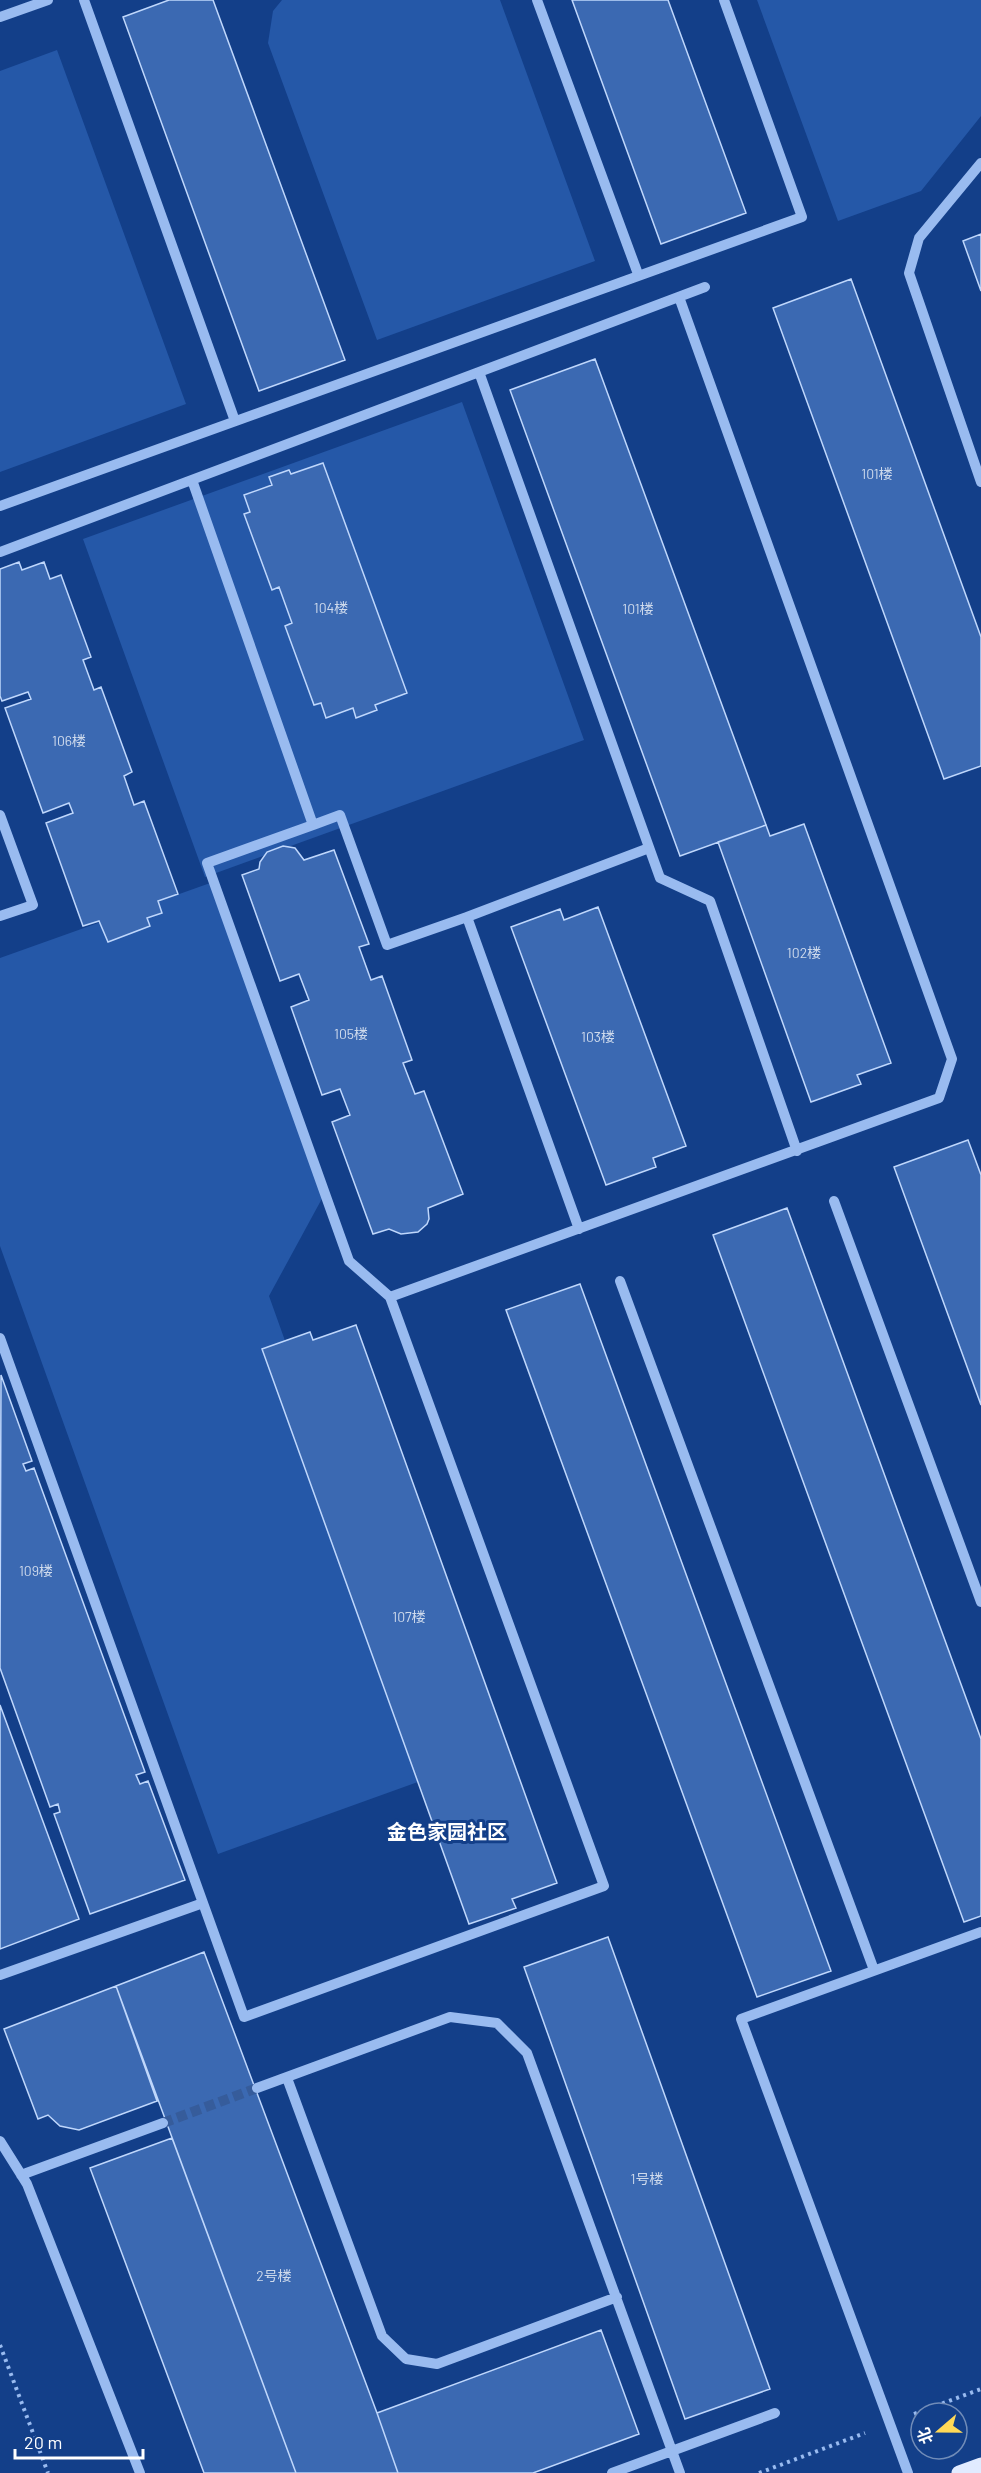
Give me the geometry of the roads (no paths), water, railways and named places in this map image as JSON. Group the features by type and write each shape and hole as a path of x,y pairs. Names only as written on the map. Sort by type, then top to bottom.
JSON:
{"main road":[{"path":"959,2473 981,2465"}],"street":[{"path":"0,17 48,0"},
{"path":"84,0 234,421"},
{"path":"537,0 638,274"},
{"path":"0,506 638,274 802,217 724,0"},
{"path":"981,163 919,238 909,273 981,482"},
{"path":"0,552 705,287"},
{"path":"390,1297 939,1098 952,1059 679,297"},
{"path":"479,372 660,878 710,901 797,1151"},
{"path":"192,480 313,825"},
{"path":"0,815 33,905 0,916"},
{"path":"0,1338 244,2017 604,1886 390,1297 350,1261 207,863 340,816 387,945 649,848"},
{"path":"467,917 579,1229"},
{"path":"834,1201 981,1602"},
{"path":"620,1281 874,1971"},
{"path":"0,1975 203,1903"},
{"path":"908,2473 741,2019 981,1932"},
{"path":"257,2088 450,2017 497,2023 527,2053 680,2473"},
{"path":"286,2078 382,2337 406,2359 437,2364 617,2297"},
{"path":"21,2175 163,2123"},
{"path":"0,2141 21,2175 140,2473"},
{"path":"612,2473 775,2413"}],"tunnel":[{"path":"163,2123 257,2088"}],"district":[{"name":"金色家园社区","path":"447,1831"}]}
